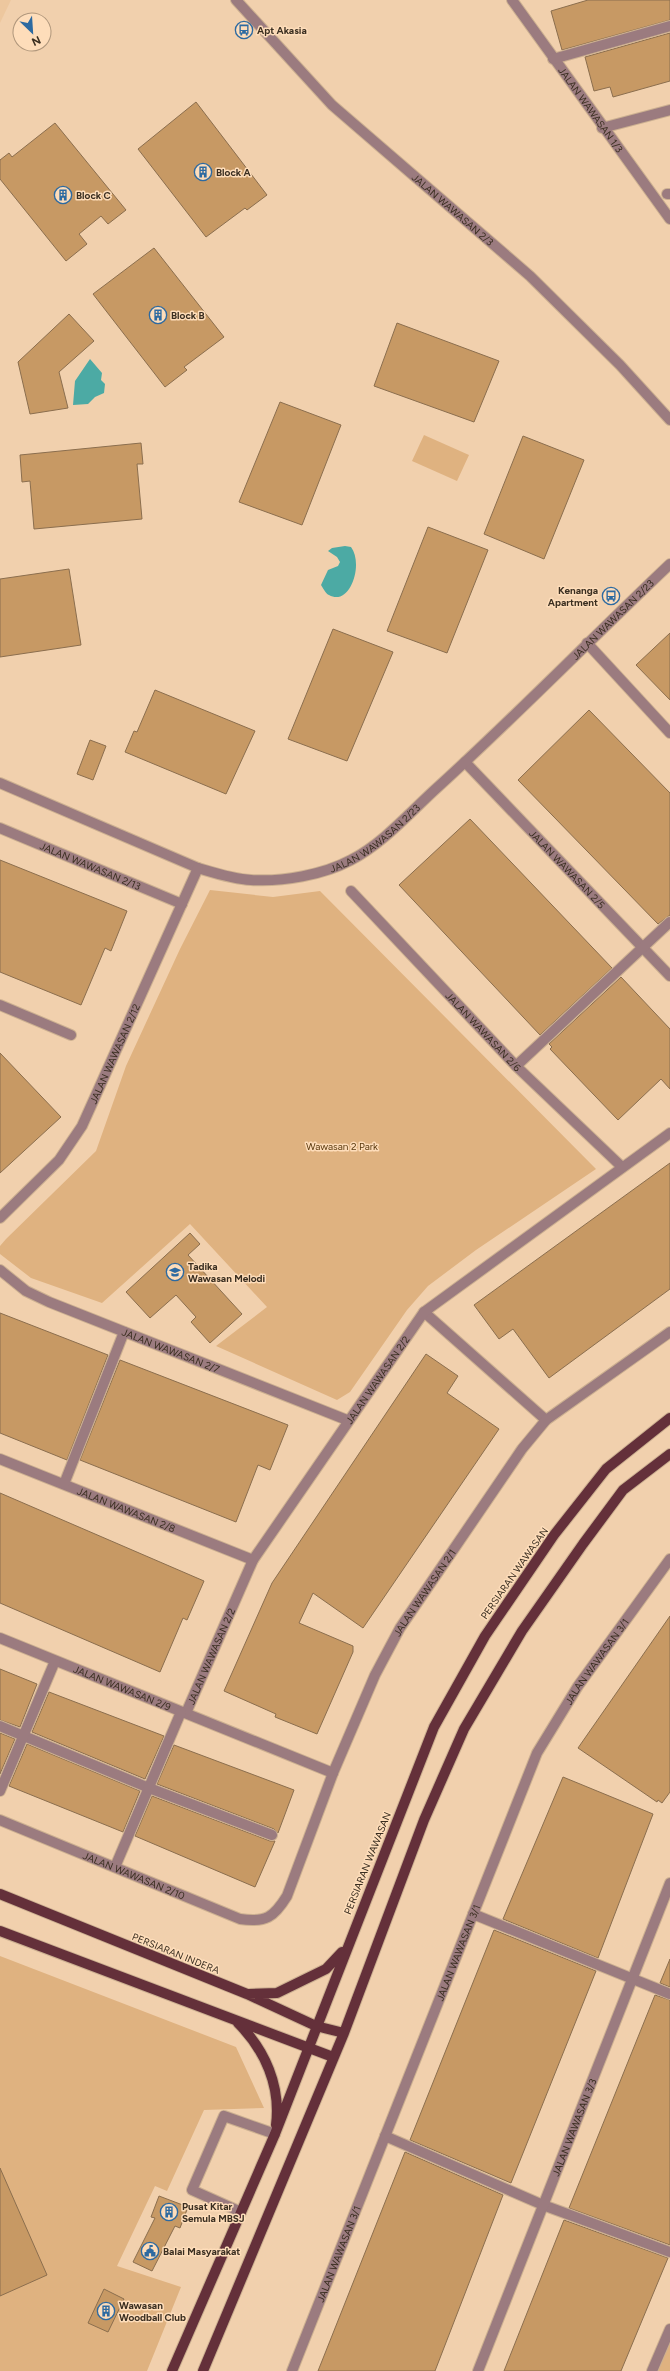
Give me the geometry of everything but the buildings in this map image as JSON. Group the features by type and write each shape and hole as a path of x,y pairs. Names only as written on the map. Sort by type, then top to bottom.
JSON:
{"main road":[{"name":"PERSIARAN WAWASAN","path":"172,2371 275,2134 346,1948 434,1727 485,1636 554,1536 606,1470 670,1418"},
{"path":"203,2371 344,2033 424,1820 464,1729 522,1631 582,1544 623,1490 670,1454"},
{"name":"PERSIARAN INDERA","path":"0,1894 247,1994 316,2026 344,2033"},
{"path":"0,1931 308,2049 333,2057"},
{"path":"247,1994 277,1993 326,1969 346,1948"},
{"path":"236,2021 255,2042 269,2070 277,2102 275,2134"}],"street":[{"name":"JALAN WAWASAN 2/3","path":"236,0 332,105 530,276 620,365 670,420"},
{"name":"JALAN WAWASAN 1/3","path":"512,0 602,128 670,219"},
{"path":"553,59 670,26"},
{"path":"602,128 670,110"},
{"name":"JALAN WAWASAN 2/23","path":"0,783 198,868 244,879 273,880 325,870 350,861 370,848 465,762 670,564"},
{"path":"587,643 670,733"},
{"name":"JALAN WAWASAN 2/5","path":"465,762 670,976"},
{"name":"JALAN WAWASAN 2/13","path":"0,828 182,904"},
{"name":"JALAN WAWASAN 2/12","path":"0,1218 59,1160 82,1126 198,868"},
{"name":"JALAN WAWASAN 2/6","path":"351,891 516,1066 622,1167"},
{"path":"516,1066 670,922"},
{"path":"0,1005 72,1035"},
{"name":"JALAN WAWASAN 2/2","path":"114,1867 252,1560 347,1420 424,1312 670,1133"},
{"name":"JALAN WAWASAN 2/7","path":"0,1270 26,1292 347,1420"},
{"path":"424,1312 546,1420"},
{"path":"64,1484 124,1332"},
{"name":"JALAN WAWASAN 2/1","path":"269,1918 279,1909 287,1896 333,1773 375,1675 400,1628 522,1449 546,1420 670,1332"},
{"name":"JALAN WAWASAN 2/8","path":"0,1459 252,1560"},
{"name":"JALAN WAWASAN 3/1","path":"292,2371 537,1753 578,1686 670,1559"},
{"name":"JALAN WAWASAN 2/9","path":"0,1638 333,1773"},
{"path":"0,1791 55,1660"},
{"path":"0,1726 149,1788 272,1835"},
{"name":"JALAN WAWASAN 2/10","path":"0,1820 240,1919 256,1921 269,1918"},
{"name":"JALAN WAWASAN 3/3","path":"478,2371 670,1883"},
{"path":"473,1914 670,1994"},
{"path":"241,2212 192,2190 224,2116 275,2134"},
{"path":"385,2136 543,2205 670,2252"},
{"path":"652,2371 670,2328"}],"shaded area":[{"path":"0,0 11,0 0,23"}],"green space":[{"path":"424,435 469,455 457,481 412,461"},
{"name":"Wawasan 2 Park","path":"210,890 273,897 320,891 596,1169 476,1250 428,1286 407,1310 350,1392 337,1400 216,1346 267,1307 190,1224 102,1303 31,1278 0,1254 0,1246 6,1239 96,1151 126,1066 180,949"},
{"path":"0,1956 236,2047 264,2108 204,2110 167,2191 155,2186 117,2266 181,2287 147,2371 0,2371"},
{"path":"670,2329 670,2371 652,2371"}],"water":[{"path":"90,359 102,373 101,380 105,384 104,393 95,397 88,404 73,405 75,381"},
{"path":"345,546 351,547 355,554 355,573 349,590 343,595 337,597 328,594 321,585 328,570 338,566 340,562 337,557 328,551 332,548"}],"place":[{"name":"Apt Akasia","path":"244,30"},
{"name":"Block A","path":"203,172"},
{"name":"Block C","path":"63,195"},
{"name":"Block B","path":"158,315"},
{"name":"Kenanga Apartment","path":"611,596"},
{"name":"Tadika Wawasan Melodi","path":"175,1272"},
{"name":"Pusat Kitar Semula MBSJ","path":"169,2212"},
{"name":"Balai Masyarakat","path":"150,2251"},
{"name":"Wawasan Woodball Club","path":"106,2311"}]}
